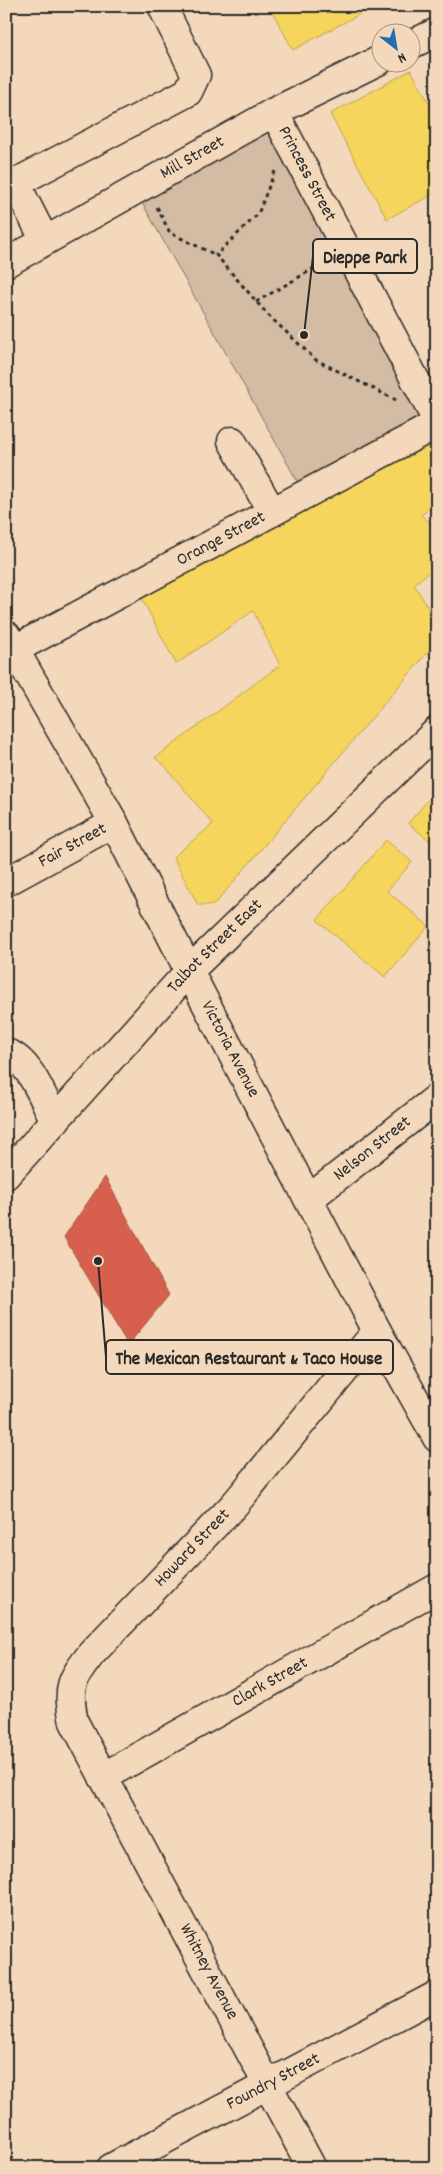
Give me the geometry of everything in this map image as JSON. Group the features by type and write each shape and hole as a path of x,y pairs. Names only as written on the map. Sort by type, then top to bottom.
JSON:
{"street":[{"path":"46,240 11,186 188,92 196,74 162,6"},
{"path":"420,40 437,32"},
{"name":"Mill Street","path":"6,263 274,112 370,65"},
{"name":"Princess Street","path":"274,112 437,423"},
{"name":"Orange Street","path":"9,646 272,512 437,423"},
{"path":"232,441 272,512"},
{"name":"Victoria Avenue","path":"9,646 114,823 189,972 377,1331 437,1438"},
{"name":"Talbot Street East","path":"6,1175 189,972 437,731"},
{"name":"Fair Street","path":"6,882 114,823"},
{"path":"6,1053 12,1054 33,1076 55,1121"},
{"name":"Nelson Street","path":"309,1199 437,1098"},
{"name":"Howard Street","path":"103,1777 74,1722 69,1697 74,1676 106,1636 234,1505 377,1331"},
{"name":"Clark Street","path":"103,1777 437,1588"},
{"name":"Whitney Avenue","path":"103,1777 312,2168"},
{"name":"Foundry Street","path":"111,2168 437,1995"}],"path":[{"path":"216,255 258,214 288,138"},
{"path":"145,185 170,232 216,255 256,302 316,360 398,402"},
{"path":"256,302 346,249"}],"shaded area":[{"path":"274,112 437,421 305,495 135,190"}],"building: Homes":[{"path":"269,6 375,6 293,50"},
{"path":"407,72 412,72 437,117 437,192 387,219 330,114"},
{"path":"428,439 437,455 437,504 421,515 437,528 437,566 414,584 437,623 437,641 214,905 198,905 173,857 213,824 164,765 155,758 280,665 253,611 176,664 141,597"},
{"path":"437,790 437,847 408,823"},
{"path":"386,840 412,862 387,891 429,926 385,977 317,920"}],"building: Shops":[{"path":"105,1177 169,1295 128,1345 64,1237"}],"place":[{"name":"Dieppe Park","path":"304,335"},
{"name":"The Mexican Restaurant & Taco House","path":"98,1261"}]}
